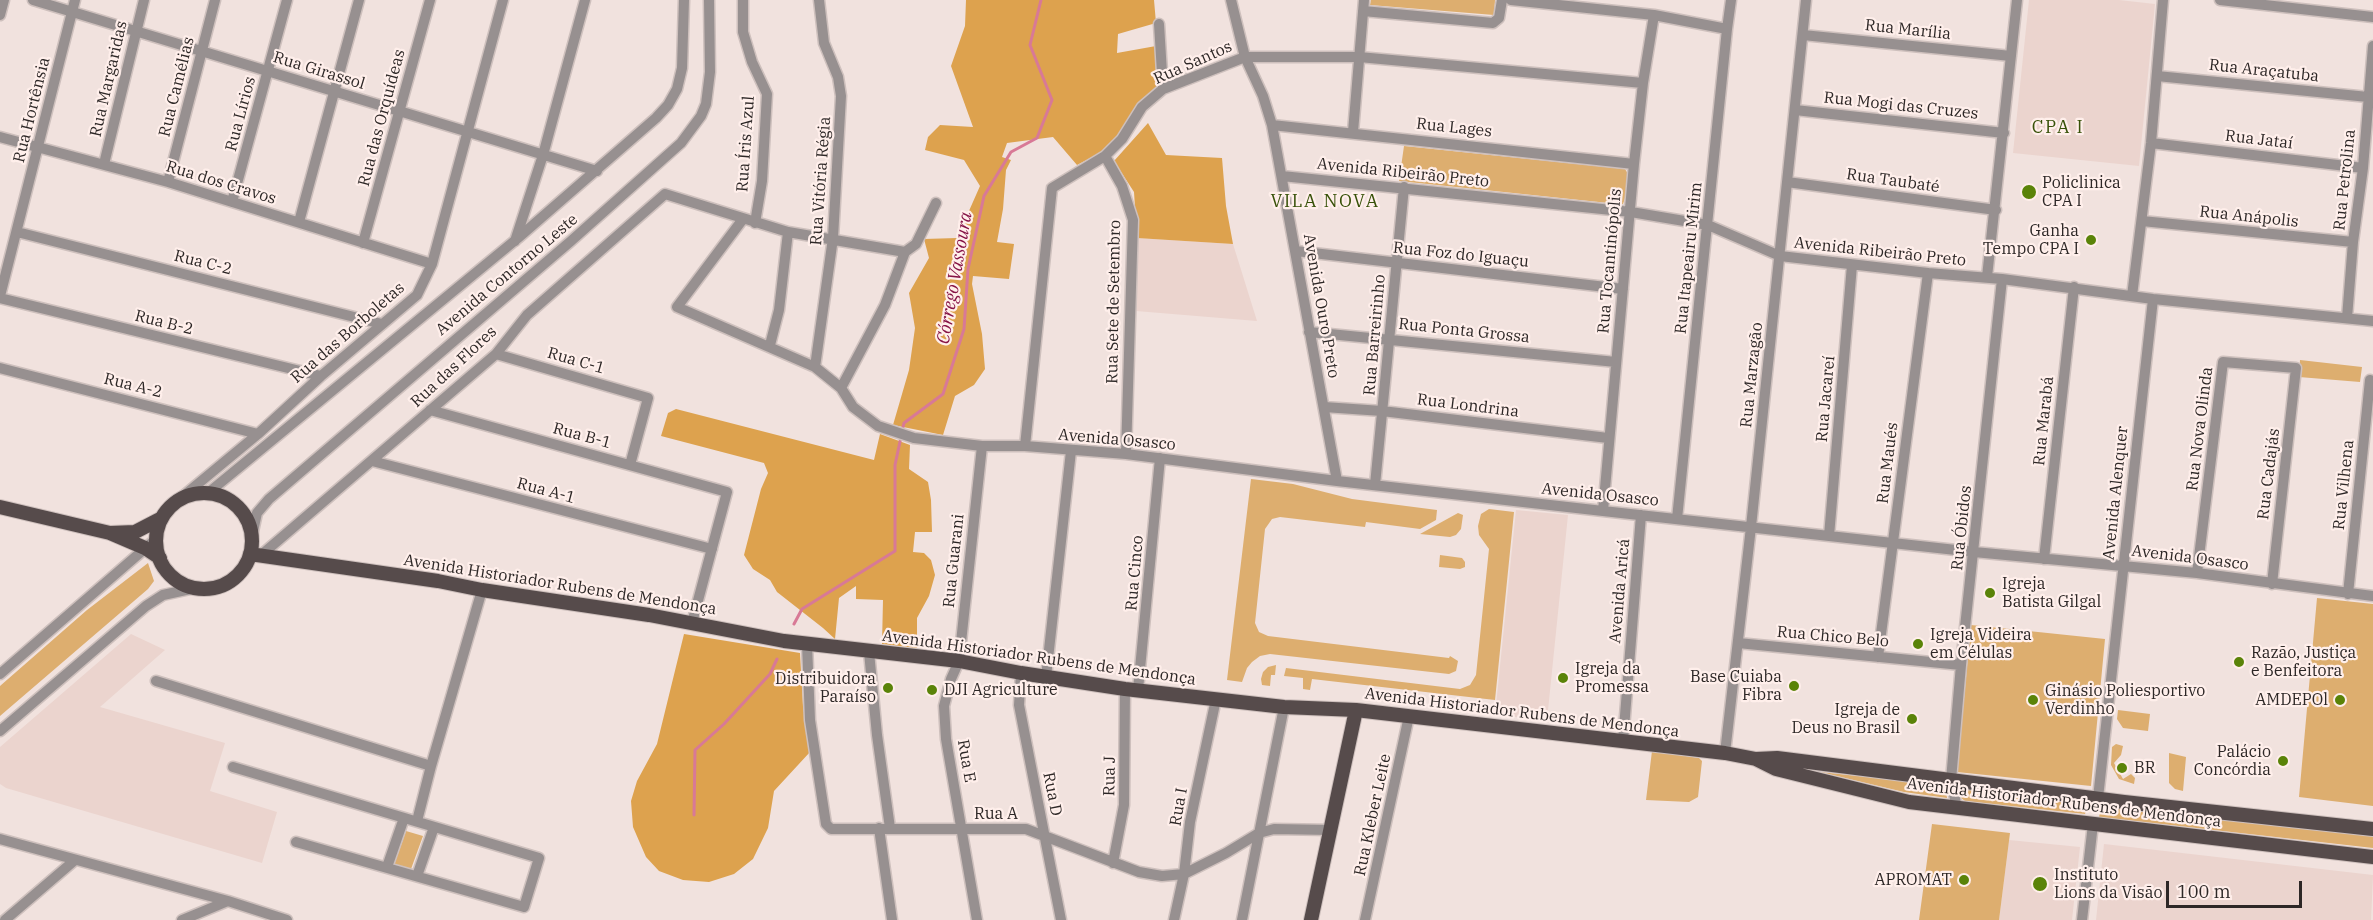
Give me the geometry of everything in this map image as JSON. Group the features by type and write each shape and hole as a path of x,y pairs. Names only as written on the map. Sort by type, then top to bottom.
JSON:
{"main road":[{"path":"0,507 151,544 173,577 195,588 207,589 229,582 255,555 248,521 239,508 227,499 207,493 187,496 176,502 162,518 151,544"},
{"path":"111,533 135,532 162,518"},
{"name":"Avenida Historiador Rubens de Mendonça","path":"255,555 438,581 807,644 959,661 1132,690 1284,707 1356,710 1725,753 1756,759 1777,758 2373,829"},
{"path":"1311,920 1356,710"},
{"name":"Avenida Historiador Rubens de Mendonça","path":"1756,759 1776,769 1909,802 2373,857"},
{"path":"1853,787 1865,768"}],"street":[{"path":"0,15 4,0"},
{"name":"Rua Girassol","path":"33,0 597,171"},
{"name":"Rua Hortênsia","path":"0,297 75,0"},
{"name":"Rua Margaridas","path":"104,164 144,0"},
{"name":"Rua Camélias","path":"168,182 215,0"},
{"name":"Rua Lírios","path":"232,202 287,0"},
{"path":"299,222 359,0"},
{"name":"Rua das Orquídeas","path":"363,243 430,0"},
{"name":"Rua das Borboletas","path":"176,502 417,296 432,264 503,0"},
{"path":"515,241 543,155 585,0"},
{"name":"Avenida Contorno Leste","path":"207,493 515,241 656,118 668,105 677,88 682,68 684,0"},
{"name":"Avenida Contorno Leste","path":"252,536 257,513 269,499 563,248 681,143 701,116 706,104 710,72 710,0"},
{"name":"Rua Íris Azul","path":"743,0 743,32 752,62 767,94 762,181 755,223"},
{"name":"Rua Vitória Régia","path":"815,367 833,238 841,96 838,77 824,43 819,0"},
{"name":"Avenida Ouro Preto","path":"1231,0 1245,57 1263,96 1272,125 1337,481"},
{"path":"1353,132 1364,5 1493,23 1499,18 1502,0"},
{"path":"1511,0 1654,15 1727,29"},
{"name":"Rua Itapeairu Mirim","path":"1677,519 1731,0"},
{"name":"Rua Marzagão","path":"1725,753 1806,0"},
{"path":"1987,277 2017,0"},
{"path":"2132,296 2151,142 2163,0"},
{"path":"2220,0 2306,5 2373,16"},
{"name":"Rua Tocantinópolis","path":"1603,511 1634,164 1643,83 1654,15"},
{"path":"1159,24 1163,89"},
{"name":"Rua Marília","path":"1803,35 2011,56"},
{"name":"Rua Petrolina","path":"2347,318 2373,46"},
{"name":"Rua Santos","path":"1025,446 1052,188 1105,156 1122,139 1142,107 1163,89 1245,57 1359,57 1643,83"},
{"name":"Rua Araçatuba","path":"2157,76 2368,97"},
{"name":"Rua Mogi das Cruzes","path":"1795,110 2004,133"},
{"name":"Rua Lages","path":"1272,125 1634,164"},
{"name":"Rua dos Cravos","path":"0,137 168,182 432,264"},
{"name":"Rua Jataí","path":"2151,142 2363,168"},
{"name":"Rua Sete de Setembro","path":"1105,156 1122,186 1133,220 1126,454"},
{"name":"Avenida Ribeirão Preto","path":"1282,176 1631,212 1708,225 1780,256 2074,287 2153,299 2373,321"},
{"name":"Rua Taubaté","path":"1787,182 1996,210"},
{"name":"Rua Barreirinho","path":"1375,485 1404,188"},
{"name":"Rua das Flores","path":"255,555 372,461 496,354 527,315 665,194 744,219"},
{"path":"841,388 885,305 905,252 916,244 936,203"},
{"path":"744,219 788,232 905,252"},
{"name":"Avenida Osasco","path":"744,219 676,307 770,345 815,367 841,388 853,407 878,426 908,435 935,441 982,446 1025,446 1126,454 1337,481 1974,552 2197,573 2373,596"},
{"name":"Rua Anápolis","path":"2142,221 2353,242"},
{"name":"Rua C-2","path":"17,232 382,324"},
{"path":"770,345 779,310 788,232"},
{"name":"Rua Foz do Iguaçu","path":"1296,251 1623,289"},
{"name":"Rua Jacareí","path":"1829,536 1852,265"},
{"name":"Rua Maués","path":"1878,657 1928,273"},
{"name":"Rua Óbidos","path":"1957,808 1951,780 2002,279"},
{"name":"Rua Marabá","path":"2044,559 2074,287"},
{"name":"Rua B-2","path":"0,297 321,376"},
{"name":"Avenida Alenquer","path":"2098,798 2153,299"},
{"name":"Rua Ponta Grossa","path":"1309,332 1389,338 1616,362"},
{"name":"Rua C-1","path":"496,354 648,398 630,465"},
{"name":"Rua Nova Olinda","path":"2197,573 2223,362 2296,368"},
{"name":"Rua A-2","path":"0,368 258,434"},
{"name":"Rua Cadajás","path":"2272,584 2296,368"},
{"name":"Rua Vilhena","path":"2348,594 2372,380"},
{"name":"Rua Londrina","path":"1324,407 1382,411 1608,438"},
{"name":"Rua B-1","path":"430,410 727,492 712,549"},
{"name":"Rua Guarani","path":"951,679 959,661 982,446"},
{"path":"1046,677 1071,451"},
{"name":"Rua Cinco","path":"1132,690 1160,458"},
{"name":"Rua A-1","path":"372,461 712,549"},
{"name":"Avenida Aricá","path":"1623,741 1641,515"},
{"path":"0,674 151,544"},
{"path":"692,623 712,549"},
{"path":"0,731 146,606 163,595 195,588"},
{"path":"417,821 482,590"},
{"name":"Rua A","path":"807,644 810,720 827,826 833,830 1026,829 1139,872 1162,876 1184,874 1226,854 1259,833 1274,829 1330,830"},
{"name":"Rua Chico Belo","path":"1738,644 1961,665"},
{"path":"869,652 892,920"},
{"name":"Rua D","path":"1021,673 1019,705 1061,920"},
{"name":"Rua E","path":"951,679 944,706 946,739 977,920"},
{"path":"156,681 431,766"},
{"name":"Rua J","path":"1113,863 1124,805 1132,690"},
{"name":"Rua I","path":"1174,920 1184,874 1190,822 1215,699"},
{"path":"1242,920 1284,707"},
{"name":"Rua Kleber Leite","path":"1365,920 1409,716"},
{"path":"232,767 539,858 524,907 296,842"},
{"path":"387,867 404,818"},
{"path":"2082,920 2093,824"},
{"path":"417,876 434,827"},
{"path":"0,839 228,901 287,920"},
{"path":"4,920 75,860"},
{"path":"182,920 228,901"}],"shaded area":[{"path":"966,0 1154,0 1156,23 1118,34 1117,53 1156,46 1159,87 1139,103 1117,136 1102,152 1077,165 1053,137 1007,143 1002,157 1011,160 1006,170 1003,209 997,242 1014,244 1009,279 973,276 972,284 982,334 985,369 974,385 955,396 943,435 893,425 909,370 915,328 909,293 929,258 924,239 957,238 980,186 964,160 925,150 928,137 940,125 973,127 951,66 965,26"},
{"path":"1371,0 1495,0 1494,15 1370,5"},
{"path":"2029,0 2119,0 2155,4 2139,166 2013,153"},
{"path":"1148,123 1166,155 1222,158 1226,206 1233,244 1137,238 1134,192 1114,161"},
{"path":"1404,146 1625,169 1628,174 1625,198 1623,204 1618,204 1399,181"},
{"path":"1137,238 1233,244 1257,321 1136,311"},
{"path":"2300,360 2362,367 2360,382 2299,377"},
{"path":"676,409 874,460 880,434 910,445 909,469 928,482 932,532 915,532 913,552 924,553 931,560 935,575 929,596 917,618 917,648 882,644 883,600 856,599 856,586 839,598 835,639 777,592 770,580 753,569 744,555 761,489 768,473 764,463 661,436 668,413"},
{"path":"1251,479 1293,484 1352,499 1437,510 1436,520 1420,529 1366,522 1365,527 1280,517 1272,519 1265,529 1255,623 1259,632 1268,636 1449,658 1450,656 1458,661 1456,671 1449,674 1270,654 1260,656 1252,662 1242,682 1227,680"},
{"path":"1489,509 1514,512 1495,700 1312,679 1310,690 1303,689 1303,678 1284,676 1286,668 1460,689 1470,685 1476,675 1489,549 1479,535 1478,526 1481,514"},
{"path":"1516,510 1568,515 1547,720 1495,715"},
{"path":"1458,513 1463,515 1461,529 1456,535 1450,537 1420,534"},
{"path":"1440,555 1462,558 1465,567 1460,569 1439,567"},
{"path":"148,563 154,581 148,589 0,716 0,686 87,610"},
{"name":"AMDEPOl","path":"2317,598 2373,604 2373,806 2299,797"},
{"path":"1971,625 2105,639 2091,786 1957,772"},
{"path":"131,634 165,650 100,707 225,743 210,791 277,812 262,863 6,788 0,784 0,747"},
{"path":"684,634 800,653 803,706 810,752 774,791 768,828 753,859 734,874 709,882 683,880 659,871 646,857 633,827 631,801 637,781 657,744"},
{"path":"1276,665 1275,675 1271,675 1270,686 1262,685 1263,672 1268,667"},
{"path":"2118,710 2150,714 2148,731 2123,728 2117,719"},
{"path":"2116,744 2123,746 2121,755 2114,763 2123,779 2131,774 2135,778 2134,784 2119,779 2111,765 2112,747"},
{"path":"1652,751 1699,758 1702,761 1698,797 1689,802 1646,800"},
{"path":"2169,753 2186,757 2183,791 2175,789 2169,783"},
{"path":"1820,772 1945,785 1947,798 1904,792"},
{"path":"1960,787 2089,802 2085,814 1965,801 1961,798"},
{"path":"2102,804 2373,834 2373,848 2099,817"},
{"name":"APROMAT","path":"1932,824 2010,833 1999,920 1919,920"},
{"path":"406,831 423,836 411,869 394,865"},
{"name":"Instituto Lions da Visão","path":"2009,840 2080,847 2072,920 1999,920"},
{"path":"2104,844 2373,875 2371,920 2096,920"}],"waterway":[{"name":"Córrego Vassoura","path":"902,431 904,423 943,394 964,329 968,269 984,196 1011,152 1037,138 1052,100 1030,45 1041,0"},
{"name":"Córrego Vassoura","path":"794,624 802,609 895,551 895,465 901,437"},
{"name":"Córrego Vassoura","path":"694,815 695,750 724,724 770,674 777,659"}],"place":[{"name":"Policlinica CPA I","path":"2029,192"},
{"name":"Ganha Tempo CPA I","path":"2091,240"},
{"name":"Igreja Batista Gilgal","path":"1990,593"},
{"name":"Igreja Videira em Células","path":"1918,644"},
{"name":"Razão, Justiça e Benfeitora","path":"2239,662"},
{"name":"Igreja da Promessa","path":"1563,678"},
{"name":"Base Cuiaba Fibra","path":"1794,686"},
{"name":"Distribuidora Paraíso","path":"888,688"},
{"name":"DJI Agriculture","path":"932,690"},
{"name":"Ginásio Poliesportivo Verdinho","path":"2033,700"},
{"name":"AMDEPOl","path":"2340,700"},
{"name":"Igreja de Deus no Brasil","path":"1912,719"},
{"name":"Palácio Concórdia","path":"2283,761"},
{"name":"BR","path":"2122,768"},
{"name":"APROMAT","path":"1964,880"},
{"name":"Instituto Lions da Visão","path":"2040,884"}],"district":[{"name":"CPA I","path":"2058,128"},
{"name":"VILA NOVA","path":"1325,202"}]}
